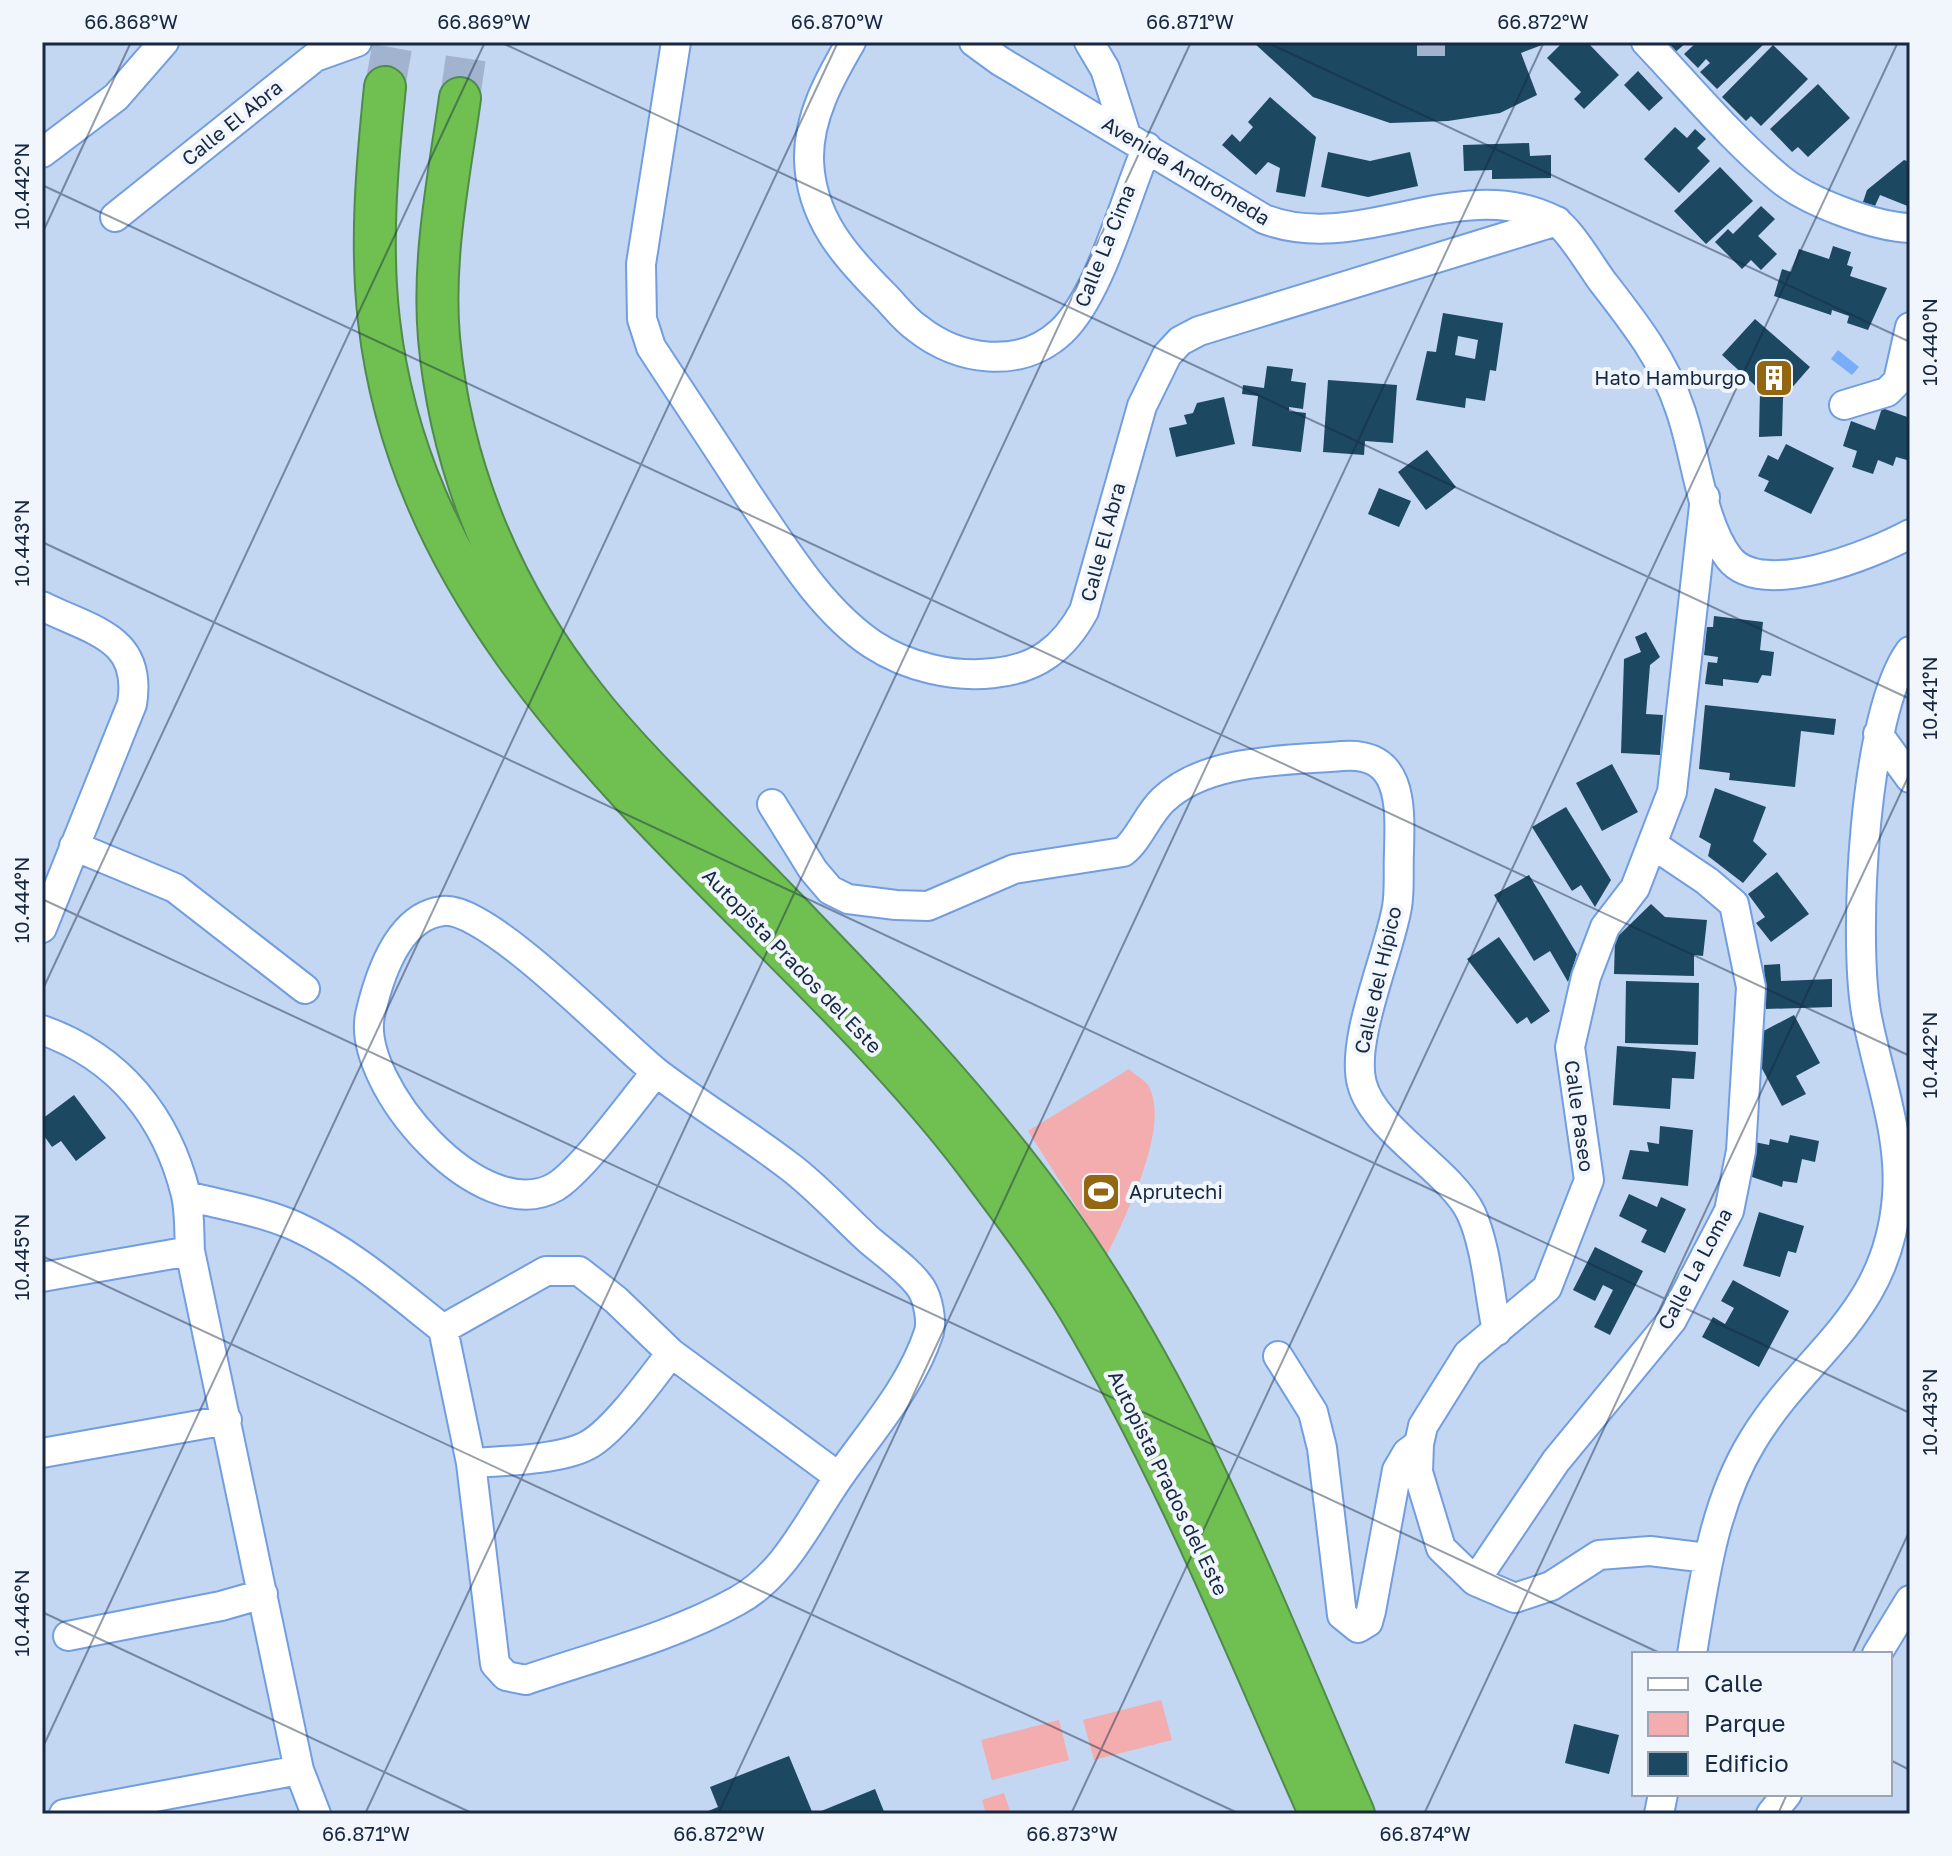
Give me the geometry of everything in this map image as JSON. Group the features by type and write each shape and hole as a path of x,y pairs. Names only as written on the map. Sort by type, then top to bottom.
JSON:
{"highway":[{"name":"Autopista Prados del Este","path":"385,87 375,182 375,254 379,321 387,370 417,472 475,594 502,638 569,724 639,802 914,1089 971,1157 1069,1294 1166,1470 1320,1814"},
{"name":"Autopista Prados del Este","path":"460,98 437,282 439,339 464,469 499,562 586,698 934,1064 1050,1208 1100,1280 1186,1436 1354,1814"}],"street":[{"path":"42,153 116,97 164,42"},
{"name":"Calle El Abra","path":"115,217 315,57 357,42"},
{"name":"Calle El Abra","path":"676,42 641,264 641,307 651,347 779,541 830,607 871,643 902,660 940,671 976,675 1017,671 1042,660 1074,630 1092,584 1142,406 1167,355 1180,341 1199,331 1262,310 1557,221"},
{"name":"Calle La Cima","path":"851,42 824,93 810,136 814,198 838,246 859,270 915,328 954,349 1001,358 1037,348 1064,330 1087,299 1137,141"},
{"name":"Avenida Andrómeda","path":"974,42 1000,61 1264,219 1306,231 1495,203 1557,221"},
{"path":"1089,42 1105,69 1137,141"},
{"path":"1646,42 1781,180 1830,205 1890,227 1910,228"},
{"path":"1557,221 1652,346 1680,407 1717,537 1730,560 1745,571 1762,575 1802,573 1889,545 1910,534"},
{"path":"1844,405 1887,392 1898,381 1910,327"},
{"name":"Calle Paseo","path":"1705,497 1672,792 1635,888 1605,927 1586,977 1570,1047 1589,1180 1547,1288 1468,1354 1423,1426 1418,1472 1441,1548 1475,1581 1515,1598 1551,1586 1599,1555 1650,1551 1707,1558"},
{"path":"42,606 110,639 125,652 133,667 132,704 42,928"},
{"path":"1692,1652 1707,1558 1725,1499 1753,1440 1777,1406 1849,1324 1870,1293 1895,1222 1898,1192 1895,1143 1866,1012 1863,977 1868,821 1878,734 1892,683 1910,651"},
{"path":"1878,734 1910,778"},
{"name":"Calle del Hípico","path":"772,804 813,870 830,890 848,899 919,907 937,903 1014,869 1123,852 1161,801 1187,783 1212,774 1260,763 1356,755 1372,758 1383,767 1398,795 1399,864 1397,905 1360,1054 1362,1086 1383,1118 1471,1213 1497,1331"},
{"name":"Calle La Loma","path":"1475,1581 1556,1461 1672,1320 1729,1211 1741,1151 1751,987 1734,904 1707,881 1652,844"},
{"path":"74,846 175,888 305,989"},
{"path":"187,1196 267,1216 296,1227 359,1263 443,1329 471,1463 495,1664 506,1676 526,1680 679,1628 741,1600 792,1553 839,1477 889,1412 930,1328 921,1288 793,1168 656,1072 520,951 463,913 443,911 413,920 392,952 369,1018 374,1055 391,1097 462,1172 494,1189 530,1195 555,1187 576,1169 656,1072"},
{"path":"42,1030 67,1039 116,1072 158,1119 187,1196 190,1251 300,1774 316,1814"},
{"path":"42,1277 190,1251"},
{"path":"443,1329 546,1271 579,1271 616,1300 671,1353 839,1477"},
{"path":"471,1463 532,1459 588,1445 636,1399 671,1353"},
{"path":"1278,1356 1313,1412 1322,1448 1342,1615 1358,1628 1368,1622 1371,1611 1397,1470 1407,1453 1419,1444"},
{"path":"42,1453 227,1420"},
{"path":"68,1636 221,1606 263,1594"},
{"path":"1878,1652 1910,1600"},
{"path":"64,1814 300,1774"},
{"path":"300,1774 300,1814"},
{"path":"1771,1814 1785,1796"}],"green space":[{"name":"Aprutechi","path":"1129,1069 1148,1085 1154,1102 1154,1123 1143,1171 1107,1255 1028,1131"},
{"path":"1161,1700 1172,1740 1094,1760 1083,1720"},
{"path":"1059,1720 1069,1760 992,1780 981,1740"},
{"path":"1004,1793 1011,1814 986,1814 982,1800"}],"water":[{"path":"1838,350 1859,367 1852,375 1831,359"}],"building":[{"path":"1253,42 1550,42 1521,53 1537,95 1500,113 1448,121 1390,123 1313,97"},
{"path":"1563,42 1587,42 1619,75 1584,109 1574,99 1581,92 1547,58"},
{"path":"1660,42 1687,42 1672,55"},
{"path":"1697,42 1745,45 1766,42 1717,89 1700,72 1710,63 1706,59 1698,68 1684,54"},
{"path":"1773,45 1808,79 1761,126 1751,116 1746,121 1722,97"},
{"path":"1638,71 1663,98 1649,111 1624,85"},
{"path":"1818,84 1850,118 1808,157 1798,147 1792,152 1770,129"},
{"path":"1270,97 1316,137 1305,197 1276,192 1280,168 1268,162 1256,175 1222,145 1232,134 1240,142 1253,127 1248,122"},
{"path":"1675,127 1687,138 1695,129 1706,139 1697,148 1710,161 1679,193 1644,159"},
{"path":"1529,143 1530,156 1551,155 1551,178 1492,179 1492,170 1464,171 1463,145"},
{"path":"1328,152 1370,161 1410,152 1418,186 1368,197 1321,187"},
{"path":"1904,160 1910,162 1910,207 1880,195 1875,206 1863,202 1867,190"},
{"path":"1720,167 1753,201 1706,244 1674,211"},
{"path":"1761,206 1775,219 1758,236 1777,254 1761,270 1751,260 1742,269 1715,242 1728,229 1733,234"},
{"path":"1833,246 1851,252 1847,265 1853,267 1850,276 1887,288 1868,330 1847,323 1849,316 1832,310 1831,315 1774,296 1782,269 1791,272 1799,249 1829,259"},
{"path":"1443,313 1503,323 1496,371 1490,370 1485,401 1466,398 1465,408 1416,400 1427,351 1436,352","holes":["1458,336 1478,340 1475,359 1455,355"]},
{"name":"Hato Hamburgo","path":"1755,319 1810,367 1783,398 1782,436 1759,437 1760,390 1722,355"},
{"path":"1267,366 1293,369 1291,381 1306,383 1303,409 1289,407 1289,411 1306,413 1301,452 1252,446 1258,396 1242,394 1243,385 1264,388"},
{"path":"1328,380 1397,385 1393,443 1365,441 1364,455 1323,452"},
{"path":"1224,397 1235,444 1176,457 1169,428 1187,424 1184,415 1193,413 1197,403"},
{"path":"1882,408 1910,418 1910,453 1907,460 1896,457 1893,466 1878,460 1873,474 1852,467 1857,451 1843,446 1851,421 1875,430"},
{"path":"1786,444 1834,468 1811,514 1764,491 1769,481 1758,476 1768,455 1778,460"},
{"path":"1427,450 1456,487 1426,510 1398,472"},
{"path":"1379,488 1411,501 1399,527 1368,514"},
{"path":"1714,616 1763,622 1760,650 1774,652 1771,676 1762,675 1758,683 1723,679 1723,686 1705,684 1708,662 1717,663 1718,657 1704,655 1707,627 1713,627"},
{"path":"1646,632 1660,657 1650,665 1646,714 1663,715 1660,755 1621,753 1624,659 1641,652 1635,637"},
{"path":"1705,705 1836,719 1834,735 1801,731 1795,787 1729,780 1730,773 1699,769"},
{"path":"1612,764 1638,812 1602,831 1576,783"},
{"path":"1715,788 1766,807 1753,841 1767,854 1743,883 1708,856 1711,844 1699,837"},
{"path":"1566,807 1611,880 1595,907 1581,885 1572,891 1532,827"},
{"path":"1777,872 1809,914 1771,942 1756,923 1765,917 1748,894"},
{"path":"1529,875 1577,954 1568,982 1550,951 1534,961 1494,895"},
{"path":"1651,904 1665,917 1707,920 1703,956 1694,955 1694,976 1614,974 1615,939"},
{"path":"1499,937 1550,1011 1531,1024 1527,1017 1517,1024 1467,959"},
{"path":"1780,964 1781,981 1832,979 1832,1007 1766,1009 1764,965"},
{"path":"1626,981 1699,983 1698,1045 1625,1043"},
{"path":"1794,1015 1820,1063 1796,1076 1806,1094 1782,1106 1758,1061 1754,1036"},
{"path":"1617,1046 1696,1052 1694,1079 1672,1078 1670,1109 1613,1105"},
{"path":"74,1095 106,1138 76,1161 61,1141 52,1147 42,1133 42,1119"},
{"path":"1660,1126 1693,1130 1688,1186 1622,1179 1630,1150 1649,1152 1647,1142 1659,1144"},
{"path":"1790,1135 1819,1141 1815,1162 1802,1159 1797,1183 1783,1181 1782,1187 1743,1174 1750,1141 1769,1145 1770,1139 1788,1143"},
{"path":"1629,1194 1657,1207 1661,1197 1686,1209 1665,1253 1641,1242 1647,1230 1619,1216"},
{"path":"1759,1212 1804,1226 1796,1253 1788,1251 1780,1277 1743,1266"},
{"path":"1595,1247 1643,1271 1610,1335 1594,1327 1613,1290 1603,1285 1595,1301 1573,1290"},
{"path":"1733,1280 1789,1311 1759,1367 1702,1337 1713,1317 1725,1324 1734,1308 1721,1301"},
{"path":"1574,1724 1619,1735 1609,1774 1565,1763"},
{"path":"789,1756 813,1814 701,1814 718,1807 710,1787"},
{"path":"875,1789 885,1814 814,1814"}],"tunnel":[{"path":"385,87 393,42"},
{"path":"460,98 468,42"},
{"path":"1417,42 1449,42"}],"place":[{"name":"Hato Hamburgo","path":"1774,378"},
{"name":"Aprutechi","path":"1101,1192"}]}
